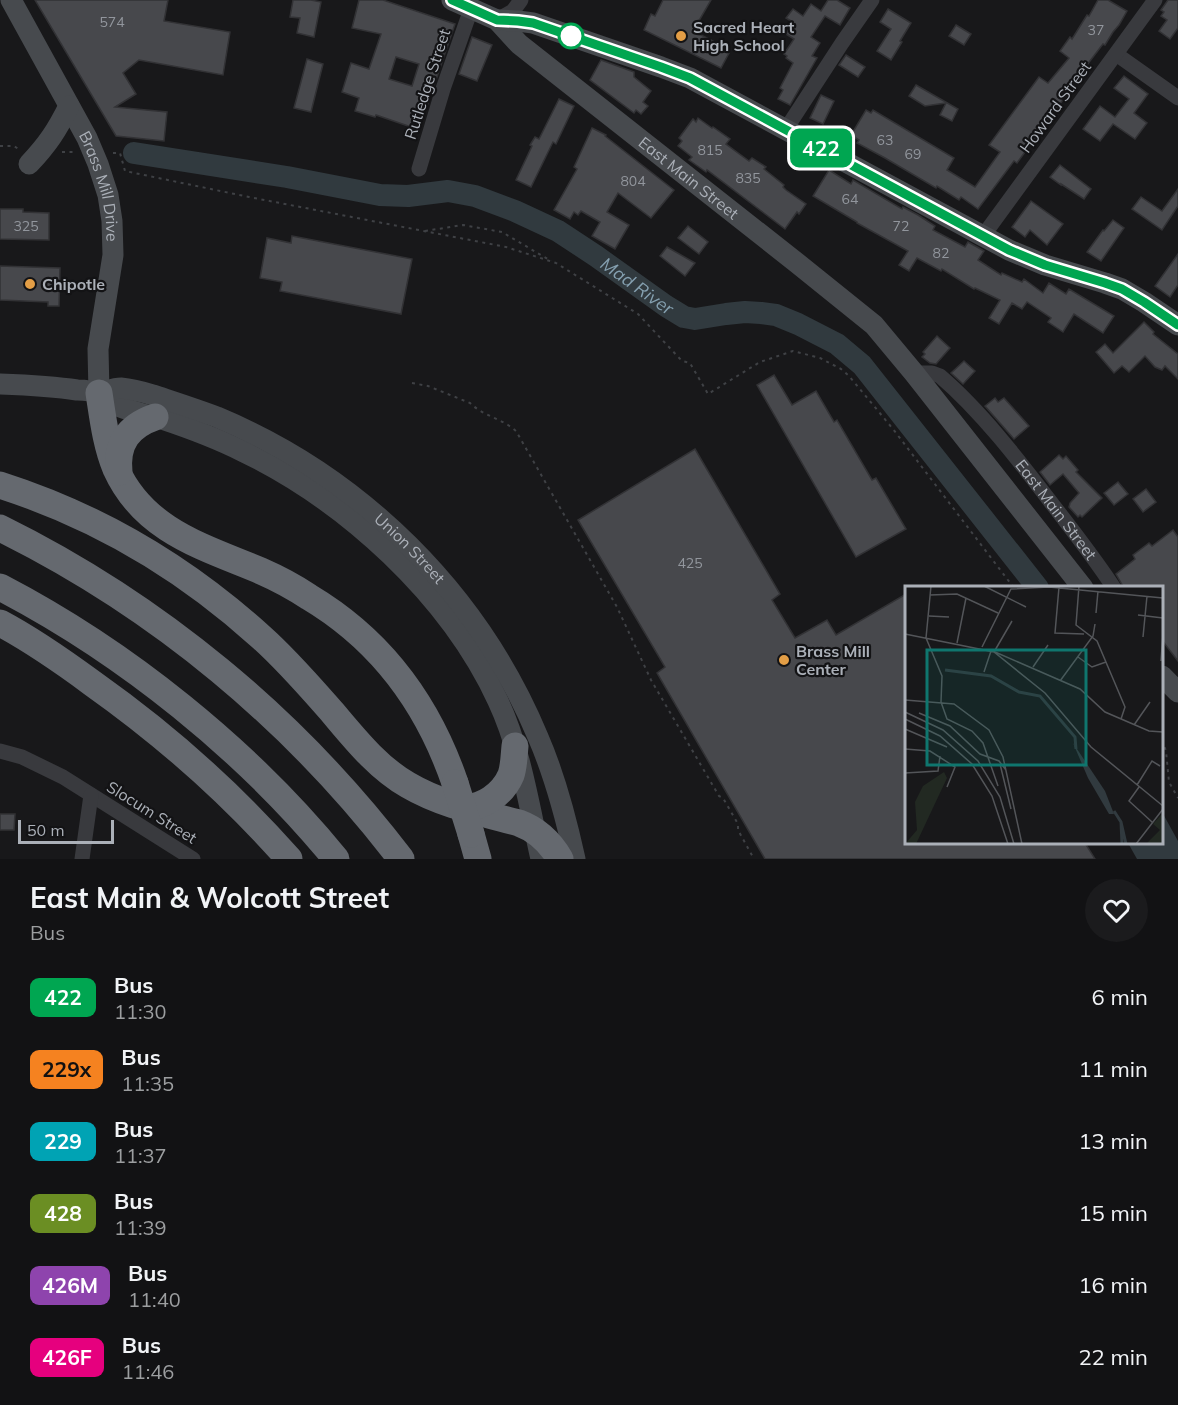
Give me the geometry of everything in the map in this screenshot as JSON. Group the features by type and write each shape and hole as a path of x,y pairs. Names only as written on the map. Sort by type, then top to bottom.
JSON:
{"highway":[{"path":"99,393 108,445 120,476 137,502 153,519 196,544 292,587 328,609 359,633 392,666 415,697 438,738 474,846"},
{"path":"120,476 120,452 124,439 134,429 155,417"},
{"path":"0,485 50,503 101,526 190,579 275,649 354,738 399,780 431,797 458,795 534,830 550,844 560,859"},
{"path":"0,528 52,555 118,595 225,674 269,712 320,763 369,818 401,859"},
{"path":"0,587 93,642 178,704 265,782 310,828 336,859"},
{"path":"0,623 30,640 83,676 145,723 227,794 289,859"},
{"path":"0,638 44,661 117,709 145,723"},
{"path":"458,795 468,808 487,802 497,794 511,774 515,747"}],"main road":[{"name":"Brass Mill Drive","path":"11,0 87,138 108,195 113,247 98,349 99,393"},
{"name":"East Main Street","path":"461,5 497,20 519,44 858,311 881,333 914,373 1081,586"},
{"path":"497,20 533,23 699,82 983,236 1036,262 1122,289 1178,325"},
{"path":"29,164 57,132 69,106"},
{"name":"Union Street","path":"0,384 99,393 120,388 194,409 239,427 283,450 355,498 401,565 439,608 470,651 498,700 515,747 541,859"},
{"name":"Union Street","path":"99,393 118,406 215,439 265,463 415,551 444,583 476,625 504,668 521,700 545,755 559,795 575,859"},
{"path":"1163,678 1178,692"}],"street":[{"path":"497,20 513,11 521,0"},
{"path":"786,129 872,0"},
{"name":"Howard Street","path":"983,236 1155,0"},
{"name":"Rutledge Street","path":"419,170 442,89 461,5"},
{"path":"1116,54 1178,98"},
{"name":"East Main Street","path":"914,373 932,373 940,376 967,402 1036,483 1113,586"},
{"name":"Slocum Street","path":"0,751 44,766 193,859"},
{"path":"82,859 91,795"}],"path":[{"path":"120,153 125,171 506,247 556,263"},
{"path":"422,231 463,225 502,232 638,314 682,361 690,363 708,394 760,362 793,351 820,358 841,369 893,429 1012,586"},
{"path":"412,383 428,386 470,403 516,431 617,607 651,680 738,824 738,830 754,859"},
{"path":"1163,744 1166,751 1169,782 1178,798"}],"shaded area":[{"path":"1163,814 1178,841 1178,859 1137,859 1129,844 1163,844"}],"building":[{"path":"35,0 168,0 164,21 230,32 223,75 139,60 123,73 136,94 115,107 167,112 164,141 116,136"},
{"path":"293,0 321,2 314,37 297,33 300,18 290,17"},
{"path":"359,0 383,0 455,24 417,129 376,115 375,117 355,111 359,98 342,92 351,63 369,69 381,34 352,28","holes":["396,57 419,64 412,86 389,79"]},
{"name":"Sacred Heart High School","path":"663,0 711,0 693,31 715,42 713,45 729,53 721,68 644,30 651,14 655,16"},
{"path":"828,0 837,0 850,8 840,25 825,16 811,37 820,43 812,56 817,58 790,105 778,99 783,90 780,88 793,63 784,54 794,39 786,34 793,22 786,18 793,9 803,16 811,4 821,11"},
{"path":"1098,0 1108,0 1127,11 1105,45 1103,44 1080,74 1017,163 1014,161 978,209 961,197 959,200 857,143 859,140 851,135 866,110 871,113 873,110 954,158 947,170 975,187 1000,152 989,145 1039,77 1048,83 1069,58 1060,51 1070,37 1072,39"},
{"path":"1168,0 1178,0 1178,28 1170,39 1159,31 1167,20 1161,16 1164,12 1161,10"},
{"path":"888,9 911,23 891,60 877,51 891,29 880,22"},
{"path":"956,25 971,34 964,45 949,36"},
{"path":"472,37 492,45 477,81 459,74"},
{"path":"846,55 865,67 858,77 839,65"},
{"path":"307,59 323,64 311,112 294,108"},
{"path":"601,60 634,72 634,77 651,91 643,102 648,106 641,114 636,110 634,113 590,80"},
{"path":"1124,76 1148,94 1134,113 1147,123 1135,139 1113,124 1100,141 1083,129 1100,106 1115,117 1129,99 1114,88"},
{"path":"916,85 958,109 952,121 940,115 946,103 925,106 909,96"},
{"path":"821,95 834,101 823,124 810,118"},
{"path":"559,99 574,106 556,144 553,142 531,187 516,180 532,146 530,145 535,137 539,139"},
{"path":"698,118 730,139 726,144 749,161 752,158 766,167 764,169 784,185 786,190 806,204 785,229 707,170 706,172 689,160 692,157 678,146 682,141 679,138 693,119 696,122"},
{"path":"592,128 606,135 674,190 651,218 618,193 607,212 629,225 615,249 592,236 600,222 581,211 578,215 574,212 570,219 554,210 577,169 574,167"},
{"path":"1060,165 1091,189 1084,199 1050,177"},
{"path":"829,170 851,184 853,180 902,209 903,207 918,215 935,226 933,230 965,247 968,242 984,251 978,260 1001,275 1002,273 1022,282 1024,279 1043,293 1049,283 1066,294 1069,289 1114,316 1103,333 1074,314 1063,332 1048,322 1051,318 1027,302 1022,309 1012,303 999,324 989,318 1000,300 974,289 942,269 941,271 917,258 909,271 899,265 908,251 813,196"},
{"path":"1178,189 1178,206 1162,230 1132,209 1141,197 1162,211"},
{"path":"1031,201 1063,224 1047,245 1030,230 1025,237 1012,227"},
{"path":"0,209 23,209 23,212 49,213 49,240 0,239"},
{"path":"1113,220 1124,228 1101,261 1087,252"},
{"path":"688,226 708,242 699,254 678,238"},
{"path":"292,236 412,259 401,314 280,291 282,282 260,278 267,238 291,243"},
{"path":"667,247 695,263 685,276 660,256"},
{"path":"1178,254 1178,285 1170,297 1155,286"},
{"name":"Chipotle","path":"0,266 60,268 59,306 48,306 48,302 0,300"},
{"path":"1144,322 1154,332 1153,334 1178,354 1178,379 1165,366 1162,370 1155,367 1145,356 1129,372 1122,366 1114,373 1096,352 1105,344 1113,353"},
{"path":"937,336 950,348 936,364 922,357 925,354 923,352"},
{"path":"964,361 975,371 963,384 951,373"},
{"path":"774,375 792,405 816,391 834,422 837,420 872,480 876,478 906,529 856,557 757,385"},
{"path":"995,398 998,402 1004,398 1029,426 1014,439 985,406"},
{"name":"Brass Mill Center","path":"695,449 780,594 772,600 795,638 827,620 836,635 905,595 905,844 1086,844 1095,859 765,859 657,673 665,667 578,520"},
{"path":"1059,455 1063,459 1066,456 1078,470 1076,472 1102,498 1082,517 1080,515 1078,517 1069,507 1079,493 1063,474 1050,485 1040,472"},
{"path":"1118,482 1128,494 1114,505 1104,493"},
{"path":"1146,489 1156,502 1143,512 1133,499"},
{"path":"1173,530 1178,537 1178,661 1163,642 1163,586 1123,586 1116,574 1135,559 1133,555 1149,543 1152,546"},
{"path":"0,814 15,814 14,830 0,830"}],"waterway":[{"name":"Mad River","path":"134,153 287,177 380,195 408,196 448,191 475,196 558,231 684,317 695,319 745,312 776,315 798,324 837,344 862,365 1036,586"}],"bus line":[{"name":"422","path":"452,0 497,20 533,23 690,78 1009,250 1045,265 1122,289 1178,325"}],"place":[{"name":"Sacred Heart High School","path":"681,36"},
{"name":"Chipotle","path":"30,284"},
{"name":"Brass Mill Center","path":"784,660"}]}
